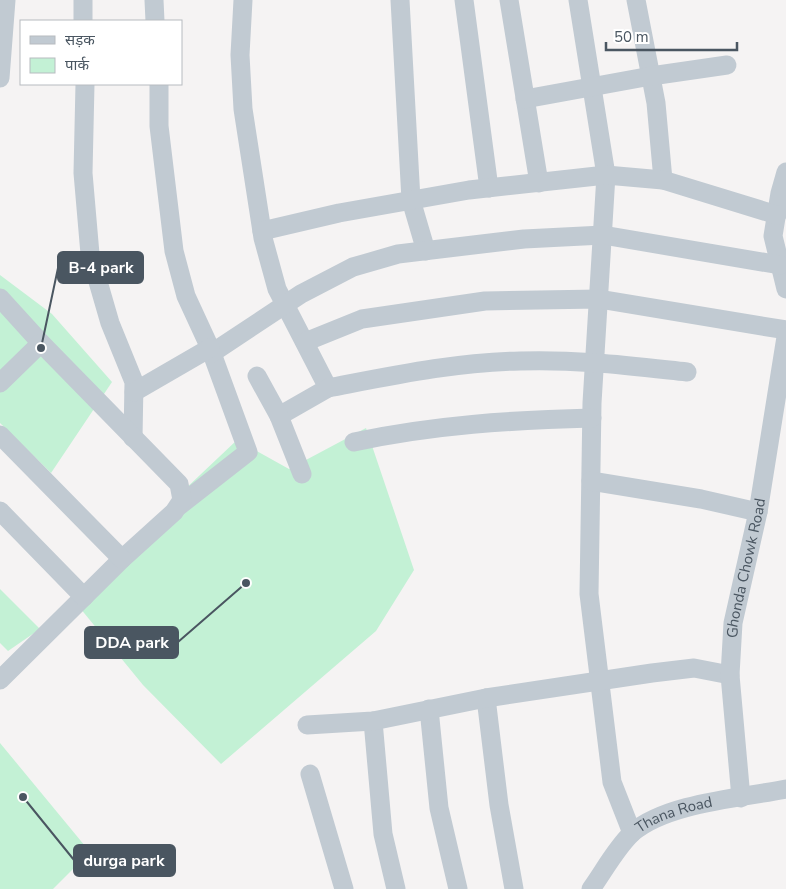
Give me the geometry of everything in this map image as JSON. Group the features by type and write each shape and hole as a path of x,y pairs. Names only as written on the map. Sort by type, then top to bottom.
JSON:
{"street":[{"path":"0,78 6,0"},
{"path":"83,0 83,20"},
{"path":"154,0 155,20"},
{"path":"242,0 240,55 244,110 262,231 277,290 328,388"},
{"path":"400,0 411,200 426,251"},
{"path":"464,0 488,188"},
{"path":"509,0 539,182"},
{"path":"578,0 606,175 592,418 589,594 612,782 632,833"},
{"path":"636,0 651,76 661,144 662,180"},
{"path":"525,99 651,76 727,66"},
{"path":"85,85 83,173 90,254 110,323 134,382 133,438"},
{"path":"0,680 122,559 179,506 248,452 211,351 186,296 174,251 159,126 159,85"},
{"path":"786,172 780,193 774,236 786,289"},
{"path":"262,231 339,213 411,200 488,188 606,175 662,180 777,215"},
{"path":"134,392 211,351 301,294 353,267 398,254 524,239 603,235 780,265"},
{"path":"0,298 41,343 179,484 182,493 179,506"},
{"path":"305,342 362,320 485,301 599,300 786,330"},
{"name":"Ghonda Chowk Road","path":"741,798 730,675 733,623 758,512 786,338"},
{"path":"0,383 41,343"},
{"path":"279,416 328,388 418,371 510,362 595,362 687,372"},
{"path":"257,376 279,416 302,474"},
{"path":"354,442 446,426 522,419 592,418"},
{"path":"0,435 122,559"},
{"path":"591,481 701,499 758,512"},
{"path":"0,511 84,597"},
{"path":"307,725 373,722 486,698 599,679 694,668 730,675"},
{"path":"486,698 499,805 514,889"},
{"path":"429,709 439,808 458,889"},
{"path":"373,722 383,834 396,889"},
{"path":"310,774 344,889"},
{"name":"Thana Road","path":"591,889 632,833 653,818 666,813 786,789"}],"green space":[{"path":"0,275 52,314 112,382 51,473 0,423"},
{"path":"366,428 414,570 376,631 221,764 143,685 71,597 237,440 289,469"},
{"path":"0,589 40,629 8,651 0,643"},
{"path":"0,743 90,852 53,889 0,889"}],"place":[{"name":"B-4 park","path":"41,348"},
{"name":"DDA park","path":"246,583"},
{"name":"durga park","path":"23,797"}]}
